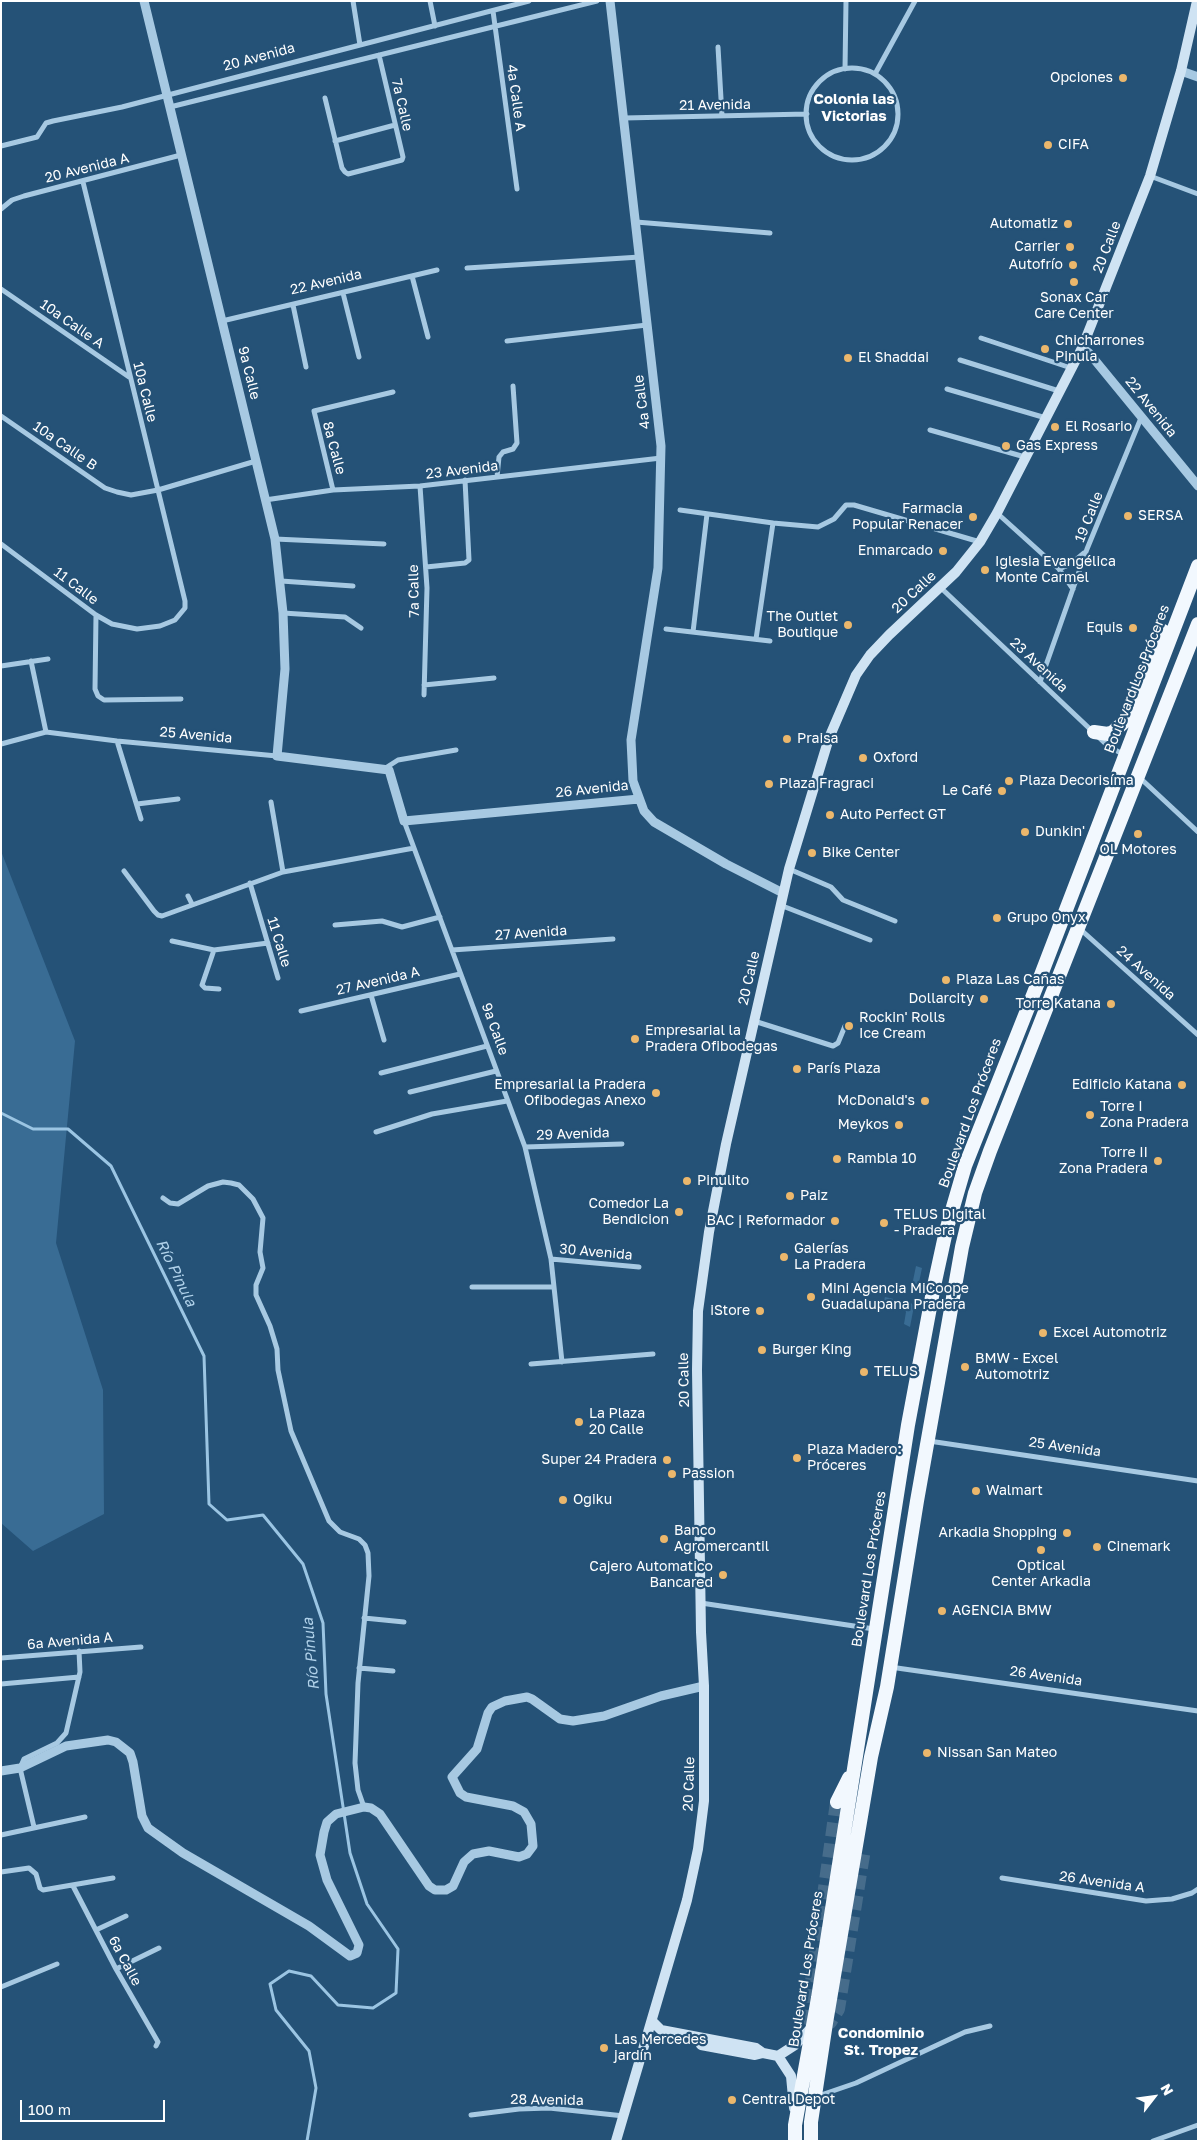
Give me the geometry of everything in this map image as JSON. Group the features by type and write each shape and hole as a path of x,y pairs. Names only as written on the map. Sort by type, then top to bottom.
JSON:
{"highway":[{"name":"Boulevard Los Próceres","path":"795,2141 795,2125 856,1764 907,1434 934,1286 958,1189 965,1166 1198,566"},
{"path":"1094,732 1108,734 1124,722 1176,597 1189,586"},
{"name":"Boulevard Los Próceres","path":"811,2141 811,2122 815,2096 871,1757 883,1709 962,1246 975,1193 1078,926 1198,624"},
{"path":"864,1849 882,1749 883,1709"},
{"path":"837,1802 856,1764"}],"main road":[{"name":"20 Calle","path":"616,2141 687,1900 698,1849 704,1801 704,1686 697,1370 698,1311 709,1232 753,1021 789,869 829,738 856,675 870,655 956,572 980,542 997,513 1082,348 1150,176 1181,71 1197,1"},
{"path":"652,2021 661,2030 756,2048 763,2053 778,2056 788,2068 792,2080 795,2125"},
{"path":"778,2056 795,2045 813,2026"},
{"path":"647,2040 660,2037 755,2055 763,2053"}],"street":[{"name":"9a Calle","path":"144,1 275,539 284,613 285,669 277,756"},
{"path":"353,1 360,45"},
{"path":"430,1 435,26"},
{"name":"20 Avenida","path":"1,146 37,137 46,123 53,121 167,95 529,1"},
{"name":"20 Avenida","path":"170,107 597,1"},
{"name":"4a Calle","path":"610,1 661,446 658,568 631,740 633,781 639,799"},
{"path":"845,69 846,1"},
{"path":"875,74 915,1"},
{"name":"4a Calle A","path":"493,10 517,189"},
{"path":"718,47 722,116"},
{"name":"7a Calle","path":"335,141 345,172 348,174 402,160 396,124 379,55"},
{"path":"845,69 860,69 875,74 887,85 895,98 898,119 891,139 876,154 861,159 845,160 825,151 812,135 807,114 810,96 820,81 845,69"},
{"path":"1181,71 1198,77"},
{"path":"325,98 335,141 396,124"},
{"name":"21 Avenida","path":"624,118 807,114"},
{"name":"20 Avenida A","path":"1,209 12,200 182,155"},
{"path":"1150,176 1198,194"},
{"name":"10a Calle","path":"83,182 185,601 185,608 175,620 160,626 137,629 112,624 96,615"},
{"path":"636,222 770,233"},
{"path":"467,268 640,257"},
{"name":"22 Avenida","path":"222,321 437,270"},
{"path":"412,276 428,337"},
{"name":"10a Calle A","path":"1,289 129,377"},
{"path":"343,292 359,357"},
{"path":"292,304 306,367"},
{"path":"507,341 648,325"},
{"path":"981,338 1071,368"},
{"name":"22 Avenida","path":"1082,348 1089,353 1198,486"},
{"path":"960,360 1059,392"},
{"path":"498,477 499,457 503,452 513,449 518,443 513,386"},
{"path":"947,389 1046,418"},
{"name":"8a Calle","path":"333,490 314,411 393,392"},
{"name":"10a Calle B","path":"1,416 105,488 131,495 158,490"},
{"name":"19 Calle","path":"1040,682 1087,549 1141,418"},
{"path":"930,430 1025,457"},
{"name":"23 Avenida","path":"265,500 333,490 420,486 661,458"},
{"path":"158,490 256,461"},
{"path":"426,567 465,563 469,560 465,480"},
{"name":"7a Calle","path":"420,486 427,588 424,695"},
{"path":"680,510 773,523 818,527 834,518 846,505 854,505 980,542"},
{"path":"997,513 1059,569 1072,589"},
{"path":"693,632 707,514"},
{"path":"756,639 773,523"},
{"path":"275,539 384,544"},
{"name":"11 Calle","path":"1,544 96,615 95,689 98,696 104,700 181,699"},
{"path":"1059,569 1080,558 1087,549"},
{"path":"281,581 353,586"},
{"name":"23 Avenida","path":"940,587 1109,747 1126,755"},
{"path":"284,613 345,617 361,628"},
{"path":"666,629 770,641"},
{"path":"1,666 48,659"},
{"path":"31,661 46,732"},
{"path":"424,684 494,678"},
{"name":"25 Avenida","path":"1,744 46,732 117,742 277,756 386,770"},
{"path":"117,742 141,819"},
{"path":"386,770 398,760 456,750"},
{"name":"9a Calle","path":"386,770 525,1147 551,1259 562,1362"},
{"path":"1138,777 1198,832"},
{"path":"137,804 178,799"},
{"name":"26 Avenida","path":"404,821 639,799 648,817 654,822 726,864 783,893"},
{"path":"271,802 282,872"},
{"path":"124,871 154,911 162,916 282,872 414,848"},
{"path":"789,869 831,887 843,900 895,921"},
{"name":"11 Calle","path":"250,883 278,978"},
{"path":"188,896 192,904"},
{"path":"780,905 870,940"},
{"path":"335,924 382,921 402,926 440,918"},
{"name":"24 Avenida","path":"1078,926 1198,1036"},
{"name":"27 Avenida","path":"452,950 613,939"},
{"path":"172,941 214,950 268,943"},
{"path":"214,950 202,985 204,988 219,989"},
{"name":"27 Avenida A","path":"301,1011 460,974"},
{"path":"371,994 384,1040"},
{"path":"753,1021 833,1046 838,1044 845,1026"},
{"path":"381,1073 487,1046"},
{"path":"410,1092 496,1071"},
{"path":"376,1132 432,1114 507,1101"},
{"name":"29 Avenida","path":"525,1147 622,1144"},
{"path":"162,1198 170,1203 178,1204 208,1186 216,1183 231,1183 239,1185 253,1199 263,1218 260,1252 262,1268 256,1285 256,1296 270,1326 291,1430 323,1511 329,1521 340,1532 359,1539 365,1545 368,1553 369,1570 359,1668 355,1763 359,1808"},
{"name":"30 Avenida","path":"551,1259 639,1267"},
{"path":"472,1287 554,1287"},
{"path":"531,1364 653,1354"},
{"name":"25 Avenida","path":"928,1441 1198,1481"},
{"path":"701,1603 876,1630"},
{"path":"364,1618 404,1622"},
{"name":"6a Avenida A","path":"1,1658 141,1647"},
{"path":"34,1827 20,1768 24,1759 57,1743 66,1734 80,1672 79,1651"},
{"name":"26 Avenida","path":"890,1667 1198,1711"},
{"path":"359,1668 393,1671"},
{"path":"1,1684 79,1677"},
{"path":"1,1770 20,1768 66,1746 108,1740 124,1746 133,1762 142,1816 148,1828 183,1853 309,1926 350,1956 357,1953 359,1945 327,1880 320,1855 324,1832 328,1822 336,1814 359,1808 371,1808 380,1814 429,1886 435,1890 446,1890 453,1886 464,1862 473,1854 489,1851 519,1857 527,1854 533,1846 531,1824 524,1812 513,1806 466,1797 460,1793 452,1777 478,1749 488,1713 492,1707 505,1701 527,1697 560,1719 573,1722 604,1716 660,1696 704,1686"},
{"path":"1,1835 85,1817"},
{"path":"1,1872 29,1868 36,1874 40,1888 43,1890 113,1878"},
{"name":"26 Avenida A","path":"1002,1878 1146,1901 1172,1899 1192,1893 1198,1889"},
{"name":"6a Calle","path":"73,1886 116,1969 158,2042 156,2046"},
{"path":"96,1930 126,1916"},
{"path":"116,1969 159,1948"},
{"path":"1,1987 57,1964"},
{"path":"815,2096 856,2083 965,2032 990,2026"},
{"name":"28 Avenida","path":"471,2115 519,2109 549,2108 624,2116"},
{"path":"1153,2141 1198,2124"}],"shaded area":[{"path":"1,851 75,1041 56,1243 103,1390 104,1514 33,1551 1,1523"},
{"path":"916,1266 922,1268 917,1292 910,1295"},
{"path":"885,1297 911,1303 914,1306 910,1327 904,1324 906,1312 903,1307 884,1301"}],"waterway":[{"name":"Río Pinula","path":"1,1113 33,1129 68,1129 111,1166 204,1356 209,1504 227,1520 263,1515 303,1564 323,1623 326,1694 350,1853 367,1904 398,1949 396,1993 373,2008 338,2005 311,1976 289,1971 270,1984 276,2010 309,2051 316,2088 307,2141"}],"tunnel":[{"path":"837,1802 808,2010 810,2020 813,2022 830,2022 838,2009 864,1849"}],"place":[{"name":"Opciones","path":"1123,78"},
{"name":"CIFA","path":"1048,145"},
{"name":"Automatiz","path":"1068,224"},
{"name":"Carrier","path":"1070,247"},
{"name":"Autofrío","path":"1073,265"},
{"name":"Sonax Car Care Center","path":"1074,282"},
{"name":"Chicharrones Pinula","path":"1045,349"},
{"name":"El Shaddai","path":"848,358"},
{"name":"El Rosario","path":"1055,427"},
{"name":"Gas Express","path":"1006,446"},
{"name":"SERSA","path":"1128,516"},
{"name":"Farmacia Popular Renacer","path":"973,517"},
{"name":"Enmarcado","path":"943,551"},
{"name":"Iglesia Evangélica Monte Carmel","path":"985,570"},
{"name":"The Outlet Boutique","path":"848,625"},
{"name":"Equis","path":"1133,628"},
{"name":"Praisa","path":"787,739"},
{"name":"Oxford","path":"863,758"},
{"name":"Plaza Decorisíma","path":"1009,781"},
{"name":"Plaza Fragraci","path":"769,784"},
{"name":"Le Café","path":"1002,791"},
{"name":"Auto Perfect GT","path":"830,815"},
{"name":"Dunkin'","path":"1025,832"},
{"name":"OL Motores","path":"1138,834"},
{"name":"Bike Center","path":"812,853"},
{"name":"Grupo Onyx","path":"997,918"},
{"name":"Plaza Las Cañas","path":"946,980"},
{"name":"Dollarcity","path":"984,999"},
{"name":"Torre Katana","path":"1111,1004"},
{"name":"Rockin' Rolls Ice Cream","path":"849,1026"},
{"name":"Empresarial la Pradera Ofibodegas","path":"635,1039"},
{"name":"París Plaza","path":"797,1069"},
{"name":"Edificio Katana","path":"1182,1085"},
{"name":"Empresarial la Pradera Ofibodegas Anexo","path":"656,1093"},
{"name":"McDonald's","path":"925,1101"},
{"name":"Torre I Zona Pradera","path":"1090,1115"},
{"name":"Meykos","path":"899,1125"},
{"name":"Rambla 10","path":"837,1159"},
{"name":"Torre II Zona Pradera","path":"1158,1161"},
{"name":"Pinulito","path":"687,1181"},
{"name":"Paiz","path":"790,1196"},
{"name":"Comedor La Bendicion","path":"679,1212"},
{"name":"BAC | Reformador","path":"835,1221"},
{"name":"TELUS DIgital - Pradera","path":"884,1223"},
{"name":"Galerías La Pradera","path":"784,1257"},
{"name":"Mini Agencia MiCoope Guadalupana Pradera","path":"811,1297"},
{"name":"iStore","path":"760,1311"},
{"name":"Excel Automotriz","path":"1043,1333"},
{"name":"Burger King","path":"762,1350"},
{"name":"BMW - Excel Automotriz","path":"965,1367"},
{"name":"TELUS","path":"864,1372"},
{"name":"La Plaza 20 Calle","path":"579,1422"},
{"name":"Plaza Madero: Próceres","path":"797,1458"},
{"name":"Super 24 Pradera","path":"667,1460"},
{"name":"Passion","path":"672,1474"},
{"name":"Walmart","path":"976,1491"},
{"name":"Ogiku","path":"563,1500"},
{"name":"Arkadia Shopping","path":"1067,1533"},
{"name":"Banco Agromercantil","path":"664,1539"},
{"name":"Cinemark","path":"1097,1547"},
{"name":"Optical Center Arkadia","path":"1041,1550"},
{"name":"Cajero Automatico Bancared","path":"723,1575"},
{"name":"AGENCIA BMW","path":"942,1611"},
{"name":"Nissan San Mateo","path":"927,1753"},
{"name":"Las Mercedes jardín","path":"604,2048"},
{"name":"Central Depot","path":"732,2100"}],"district":[{"name":"Colonia las Victorias","path":"854,108"},
{"name":"Condominio St. Tropez","path":"881,2042"}]}
